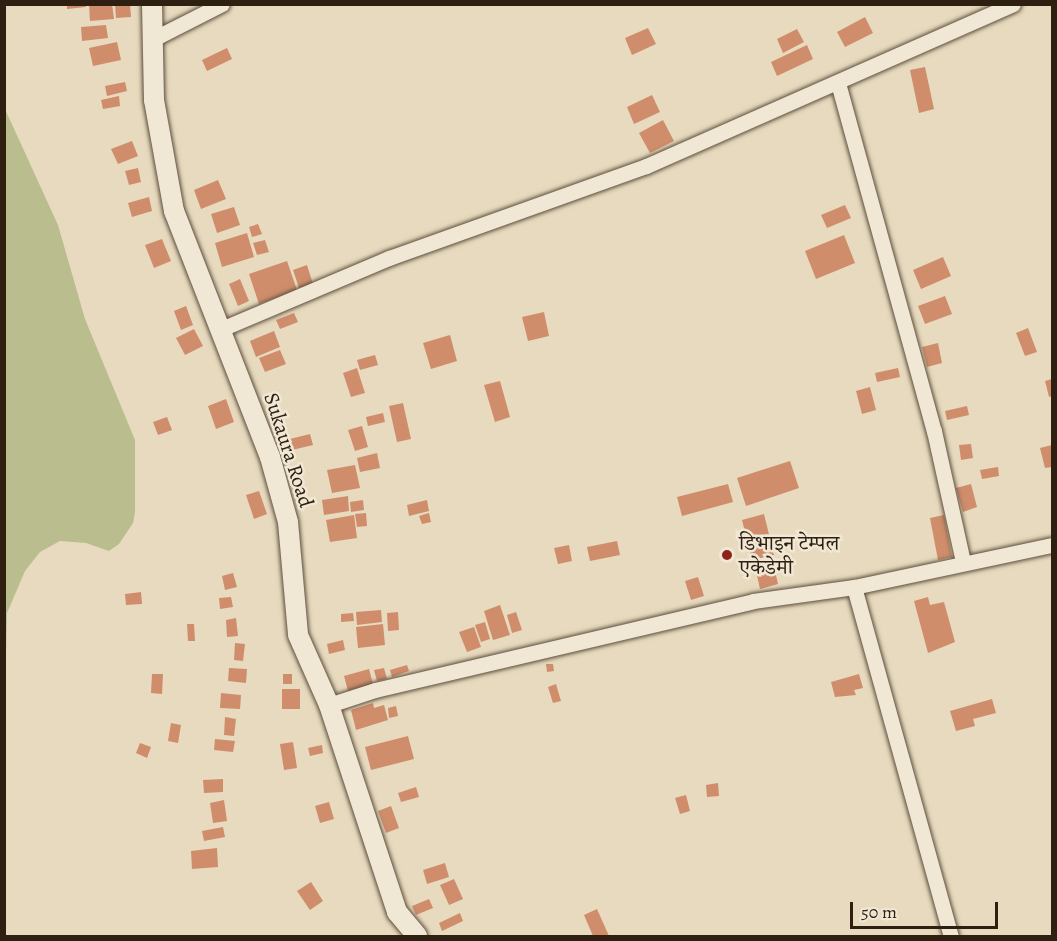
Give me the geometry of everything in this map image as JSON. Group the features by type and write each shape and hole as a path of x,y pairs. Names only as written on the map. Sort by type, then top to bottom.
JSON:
{"street":[{"name":"Sukaura Road","path":"152,4 154,100 174,212 270,457 288,522 298,635 329,705 397,912 417,936"},
{"path":"153,39 222,4"},
{"path":"219,330 389,258 646,166 1013,4"},
{"path":"838,83 934,431 963,562"},
{"path":"329,705 386,687 753,601 854,587 963,562 1053,545"},
{"path":"854,587 951,936"}],"green space":[{"path":"5,109 58,225 85,319 135,440 135,512 133,523 119,544 109,551 86,543 60,541 40,552 25,571 7,613 5,701"}],"building":[{"path":"67,4 85,4 86,7 67,9"},
{"path":"89,4 112,4 114,19 90,21"},
{"path":"115,4 130,4 131,17 116,18"},
{"path":"865,17 873,33 845,47 837,32"},
{"path":"106,25 108,38 82,41 81,27"},
{"path":"648,28 656,44 632,55 625,38"},
{"path":"797,29 804,42 783,53 777,39"},
{"path":"117,42 121,60 93,66 89,48"},
{"path":"807,45 813,59 777,76 771,62"},
{"path":"227,48 232,59 207,71 202,60"},
{"path":"925,67 934,109 919,113 910,70"},
{"path":"125,82 127,91 107,96 105,86"},
{"path":"652,95 660,112 634,124 627,107"},
{"path":"119,96 120,106 103,109 101,100"},
{"path":"663,120 674,141 650,153 639,133"},
{"path":"132,141 138,156 118,164 111,149"},
{"path":"138,168 141,182 129,185 125,171"},
{"path":"218,180 226,199 201,209 194,190"},
{"path":"149,197 152,211 132,217 128,203"},
{"path":"845,205 851,218 827,228 821,215"},
{"path":"234,207 240,225 217,233 211,214"},
{"path":"258,224 262,234 252,237 249,227"},
{"path":"247,233 254,257 222,267 215,243"},
{"path":"844,235 855,263 816,279 805,251"},
{"path":"162,239 171,261 154,268 145,245"},
{"path":"265,240 269,252 257,255 253,243"},
{"path":"943,257 951,276 921,289 913,270"},
{"path":"287,261 297,290 259,304 249,274"},
{"path":"307,265 313,284 299,288 293,270"},
{"path":"240,279 249,301 238,306 229,284"},
{"path":"945,296 952,314 925,324 918,306"},
{"path":"186,306 193,325 181,330 174,311"},
{"path":"544,312 549,336 528,341 522,317"},
{"path":"294,313 298,322 280,329 276,320"},
{"path":"1028,328 1037,352 1025,356 1016,333"},
{"path":"194,329 203,346 185,355 176,338"},
{"path":"274,331 280,347 256,357 250,341"},
{"path":"450,335 457,361 431,369 423,343"},
{"path":"938,343 942,363 927,367 922,347"},
{"path":"280,350 286,364 265,372 259,358"},
{"path":"375,355 378,365 360,370 357,360"},
{"path":"357,368 365,393 351,397 343,373"},
{"path":"898,368 900,377 877,382 875,373"},
{"path":"1052,379 1052,396 1049,397 1045,381"},
{"path":"500,381 510,417 495,422 484,385"},
{"path":"870,387 876,410 862,414 856,391"},
{"path":"226,399 234,422 216,429 208,406"},
{"path":"403,403 411,439 397,442 389,406"},
{"path":"967,406 969,415 947,420 945,411"},
{"path":"383,413 385,422 368,426 366,417"},
{"path":"167,417 172,430 158,435 153,422"},
{"path":"362,426 368,447 355,451 348,430"},
{"path":"310,434 313,445 292,450 290,439"},
{"path":"971,444 973,458 961,460 959,445"},
{"path":"1052,445 1052,467 1045,468 1040,448"},
{"path":"377,453 380,468 360,472 357,458"},
{"path":"790,461 799,488 746,506 737,478"},
{"path":"355,465 360,488 332,493 327,470"},
{"path":"998,467 999,476 982,479 980,470"},
{"path":"728,484 733,502 682,516 677,497"},
{"path":"971,484 977,507 963,512 956,488"},
{"path":"259,491 267,514 254,519 246,495"},
{"path":"348,496 349,511 324,515 322,500"},
{"path":"363,500 364,510 351,512 350,502"},
{"path":"427,500 429,511 409,516 407,505"},
{"path":"366,513 367,526 357,527 355,514"},
{"path":"429,513 431,522 422,524 419,516"},
{"path":"764,514 774,555 752,560 742,520"},
{"path":"354,515 357,538 330,542 326,520"},
{"path":"944,515 952,557 938,560 930,518"},
{"path":"617,541 620,555 590,561 587,547"},
{"path":"569,545 572,561 558,564 554,548"},
{"path":"772,558 778,584 760,589 754,562"},
{"path":"233,573 237,587 225,590 222,576"},
{"path":"698,577 704,596 691,600 685,581"},
{"path":"141,592 142,604 126,605 125,594"},
{"path":"231,597 233,607 220,609 219,598"},
{"path":"928,597 930,605 944,602 955,642 928,653 914,601"},
{"path":"500,605 510,635 493,640 484,611"},
{"path":"381,610 382,622 357,625 356,612"},
{"path":"398,612 399,630 388,631 387,613"},
{"path":"516,612 522,630 512,633 507,615"},
{"path":"353,613 354,621 341,622 341,614"},
{"path":"236,618 238,636 227,637 226,620"},
{"path":"485,622 490,639 481,642 475,625"},
{"path":"187,624 194,624 195,641 188,641"},
{"path":"383,624 385,645 358,648 356,627"},
{"path":"474,627 481,647 467,652 459,632"},
{"path":"343,640 345,650 329,654 327,644"},
{"path":"235,643 245,644 243,661 234,660"},
{"path":"546,664 553,664 554,671 547,672"},
{"path":"407,665 409,671 392,677 390,670"},
{"path":"229,668 247,669 246,683 228,681"},
{"path":"384,668 387,679 377,681 374,670"},
{"path":"369,669 373,684 348,691 344,676"},
{"path":"152,674 163,674 162,694 151,693"},
{"path":"283,674 292,674 292,684 283,684"},
{"path":"859,674 863,688 854,690 856,695 835,697 831,682"},
{"path":"556,684 561,701 553,703 548,687"},
{"path":"282,689 300,689 300,709 282,709"},
{"path":"221,693 241,695 240,709 220,708"},
{"path":"992,699 996,713 973,719 975,726 956,731 950,711"},
{"path":"373,703 374,708 384,705 388,720 356,730 351,710"},
{"path":"396,706 398,716 389,718 388,708"},
{"path":"225,717 236,719 234,736 224,735"},
{"path":"171,723 181,725 178,743 168,741"},
{"path":"408,736 414,759 371,770 365,747"},
{"path":"215,739 235,741 233,752 214,750"},
{"path":"293,742 297,768 284,770 280,744"},
{"path":"140,743 151,747 147,758 136,753"},
{"path":"322,745 323,753 310,756 308,748"},
{"path":"223,779 223,792 204,793 203,780"},
{"path":"718,783 719,796 707,797 706,785"},
{"path":"416,787 419,797 401,802 398,793"},
{"path":"686,795 690,811 680,814 675,798"},
{"path":"224,800 227,821 213,823 210,803"},
{"path":"329,802 334,819 320,823 315,806"},
{"path":"391,806 399,828 386,833 378,811"},
{"path":"223,827 225,837 204,841 202,831"},
{"path":"217,848 218,867 192,869 191,851"},
{"path":"445,863 449,877 427,884 423,870"},
{"path":"454,879 463,899 449,905 440,885"},
{"path":"311,882 323,901 310,910 297,891"},
{"path":"429,899 433,908 416,915 412,906"},
{"path":"597,909 609,936 593,936 584,915"},
{"path":"460,913 463,921 442,931 439,923"}],"place":[{"name":"डिभाइन टेम्पल एकेडेमी","path":"727,555"}]}
